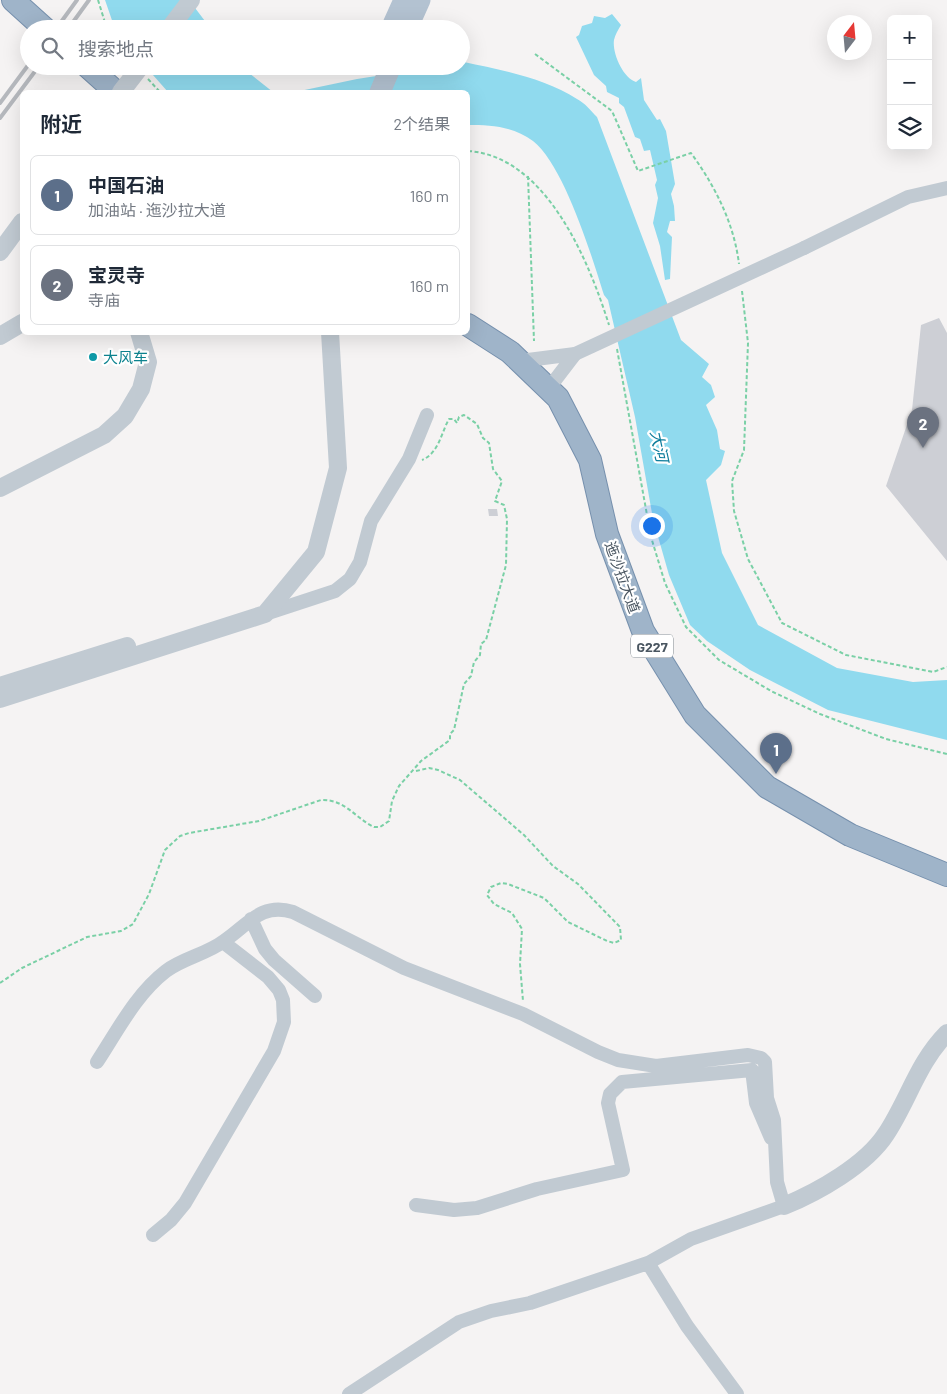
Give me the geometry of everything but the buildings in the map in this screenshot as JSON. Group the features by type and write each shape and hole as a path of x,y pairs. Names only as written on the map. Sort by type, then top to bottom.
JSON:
{"highway":[{"path":"13,0 35,20"},
{"path":"97,75 114,90"},
{"name":"迤沙拉大道","path":"470,326 510,352 558,398 590,460 607,534 643,631 695,715 766,787 850,835 947,875"}],"main road":[{"path":"395,20 404,0"},
{"path":"411,20 420,0"},
{"path":"366,90 372,75"},
{"path":"381,90 387,75"}],"street":[{"path":"177,20 191,0"},
{"path":"123,90 134,75"},
{"path":"520,361 575,354 804,248 908,197 947,188"},
{"path":"0,252 20,225"},
{"path":"0,336 20,324"},
{"path":"0,488 104,435 125,416 141,389 148,362 140,335"},
{"path":"0,686 262,603 308,545 326,465 319,335"},
{"path":"266,614 316,552 338,468 330,335"},
{"path":"549,388 575,354"},
{"path":"0,699 335,591 350,579 360,562 371,521 408,459 427,414"},
{"path":"97,1062 150,985 168,970 223,942 251,919 275,908 293,912 404,968 523,1014 598,1052 638,1064 656,1066 748,1055 761,1058 767,1069 767,1098 774,1120 777,1182 784,1206"},
{"path":"251,919 265,949 274,960 315,996"},
{"path":"153,1235 171,1220 185,1203 274,1051 284,1022 284,1006 279,990 268,977 223,942"},
{"path":"349,1394 459,1322 491,1311 530,1303 648,1263 691,1239 784,1206 806,1196 840,1176 876,1148 887,1132 927,1057 947,1033"},
{"path":"416,1205 454,1210 477,1208 537,1189 623,1170 608,1103 614,1087 622,1082 633,1080 752,1070 756,1104 775,1148"},
{"path":"648,1263 687,1326 737,1394"}],"path":[{"path":"98,0 104,20"},
{"path":"535,54 612,111 638,171 691,153 711,180 736,238 739,267"},
{"path":"470,152 507,162 528,176 556,208 584,260 610,327"},
{"path":"528,176 534,341"},
{"path":"742,286 748,343 744,450 732,481 734,510 748,559 782,623 846,655 933,672 947,667"},
{"path":"615,344 620,360 651,537 665,583 686,627 719,660 770,691 820,714 886,739 947,754"},
{"path":"0,983 22,968 87,937 121,932 133,924 149,894 165,850 180,836 259,821 313,802 329,800 344,806 368,824 380,827 389,820 392,801 399,786 414,772 421,761 450,740 464,684 471,676 474,662 482,649 482,644 486,640 505,573 507,519 504,505 495,500 502,481 493,469 490,456 491,448 477,424 466,416 461,416 457,423 454,419 449,419 437,446 426,458 417,462 408,459"},
{"path":"414,772 429,768 460,780 524,835 553,866 578,884 620,927 621,940 614,943 607,942 568,922 544,898 508,884 495,884 491,887 487,895 489,899 512,914 522,929 520,964 523,1014"}],"water":[{"path":"105,0 189,0 204,20 112,20"},
{"path":"612,14 621,25 614,40 619,64 631,80 636,82 641,78 644,100 657,120 660,119 666,131 675,184 671,194 675,221 670,221 667,232 672,237 670,279 665,280 660,246 653,223 658,198 655,185 657,180 650,150 644,151 640,139 635,137 624,107 619,103 619,98 607,92 606,86 594,75 576,37 579,35 582,26 592,23 594,16 605,18"},
{"name":"大河","path":"470,63 551,85 580,101 597,117 681,340 709,364 702,377 711,385 715,397 706,405 717,430 720,449 725,451 721,465 706,480 722,553 758,625 837,668 913,682 947,680 947,740 828,710 750,670 707,641 690,625 669,575 653,519 635,417 608,300 604,295 576,213 555,170 544,153 533,141 518,132 493,126 470,125 470,90 305,90 383,75 470,75"},
{"path":"153,75 251,75 270,90 166,90"}],"railway":[{"path":"63,20 77,0"},
{"path":"75,20 89,0"},
{"path":"0,103 21,75"},
{"path":"21,90 32,75"},
{"path":"0,118 20,91"}],"place":[{"name":"大风车","path":"93,357"},
{"name":"宝灵寺","path":"923,448"},
{"name":"中国石油","path":"776,774"}]}
